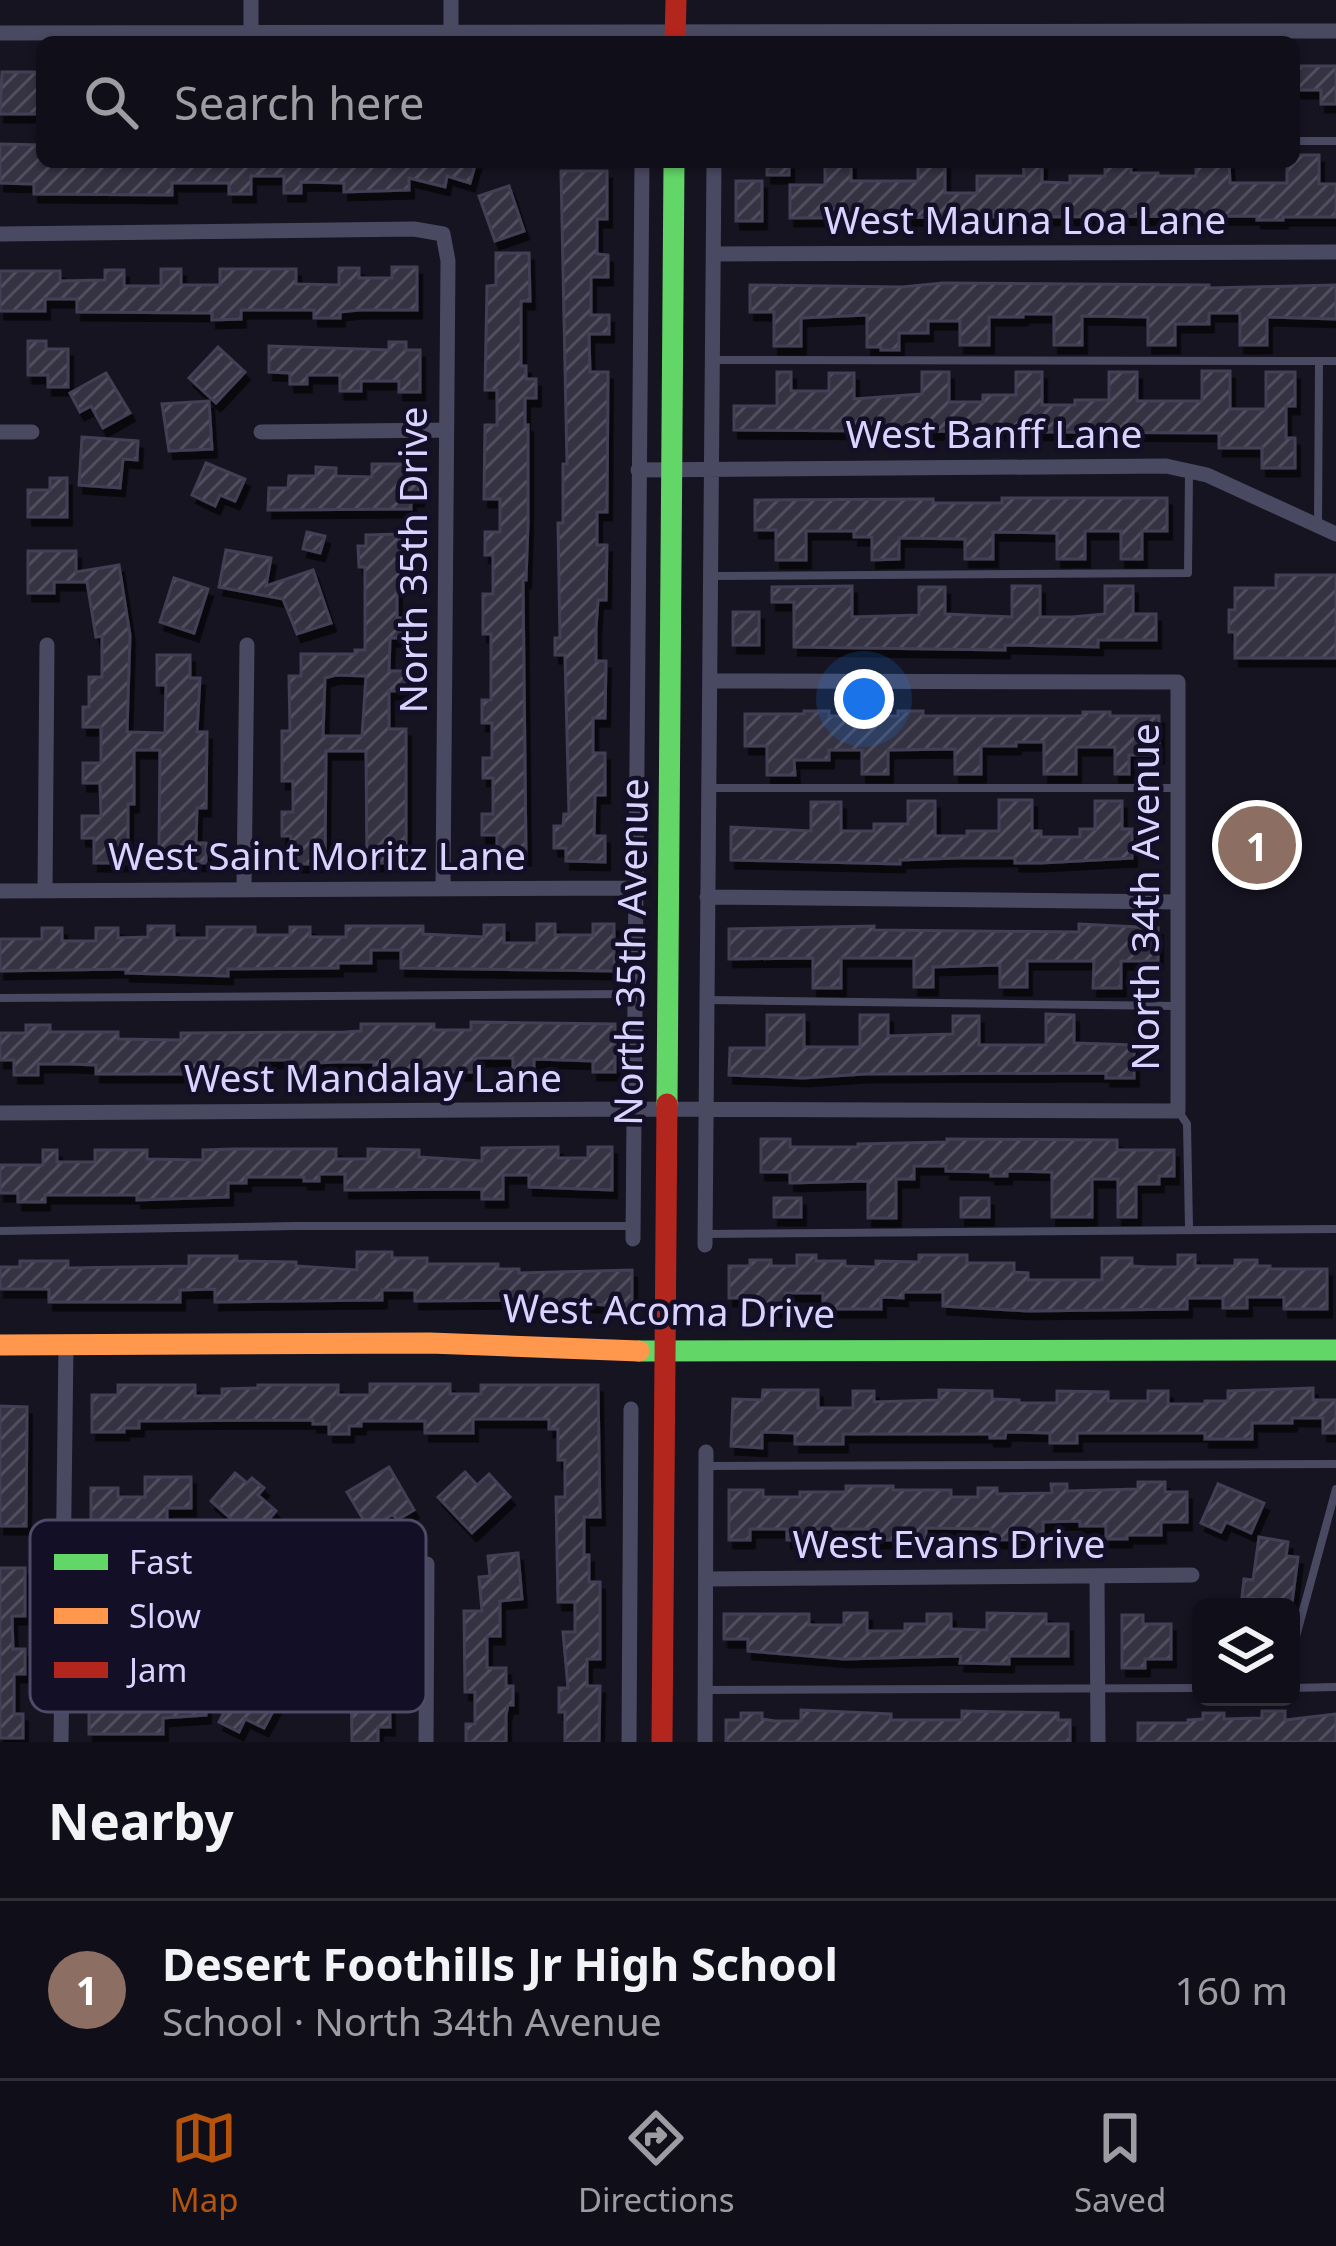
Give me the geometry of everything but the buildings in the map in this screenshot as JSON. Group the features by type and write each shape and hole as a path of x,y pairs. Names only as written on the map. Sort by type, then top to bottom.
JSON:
{"main road":[{"path":"675,36 676,0"},
{"name":"North 35th Avenue","path":"662,1742 674,168"},
{"name":"West Acoma Drive","path":"0,1345 430,1343 665,1351 1336,1351"}],"street":[{"path":"251,0 251,34"},
{"path":"451,0 451,30"},
{"path":"0,33 451,30 675,36 1336,31"},
{"name":"North 35th Avenue","path":"633,1233 642,168"},
{"name":"North 35th Avenue","path":"705,1240 715,168"},
{"name":"North 35th Drive","path":"0,234 414,229 443,233 448,261 443,888"},
{"name":"West Mauna Loa Lane","path":"714,254 1336,252"},
{"path":"262,432 446,430"},
{"path":"0,432 32,432"},
{"name":"West Banff Lane","path":"638,470 1138,466 1208,475 1336,534"},
{"path":"45,891 47,645"},
{"path":"244,889 247,645"},
{"name":"North 34th Avenue","path":"710,681 1178,682 1178,1111"},
{"name":"West Saint Moritz Lane","path":"0,891 635,888"},
{"path":"707,897 1178,902"},
{"name":"West Mandalay Lane","path":"0,1113 1178,1111"},
{"path":"64,1520 66,1345"},
{"path":"629,1742 631,1409"},
{"path":"705,1742 706,1459"},
{"path":"426,1742 427,1564"},
{"name":"West Evans Drive","path":"707,1579 1192,1575"},
{"path":"1097,1577 1098,1742"},
{"path":"61,1712 61,1742"}],"lane":[{"path":"1300,141 1336,141"},
{"path":"713,360 1336,361"},
{"path":"1318,528 1319,361"},
{"path":"712,576 1188,573 1189,471"},
{"path":"709,788 1178,788"},
{"path":"0,998 635,994"},
{"path":"707,1000 1178,1006"},
{"path":"1178,1111 1187,1124 1189,1228"},
{"path":"0,1232 296,1226 633,1233"},
{"path":"705,1240 1336,1229"},
{"path":"706,1459 1336,1464"},
{"path":"1300,1622 1336,1489"},
{"path":"1300,1688 1336,1687"},
{"path":"705,1690 1192,1688"}],"traffic: fast":[{"path":"667,1104 674,168"},
{"path":"639,1351 1336,1350"}],"traffic: slow":[{"path":"0,1345 430,1343 639,1351"}],"traffic: jam":[{"path":"675,36 676,0"},
{"path":"662,1742 667,1104"}],"place":[{"name":"Desert Foothills Jr High School","path":"1257,845"}]}
